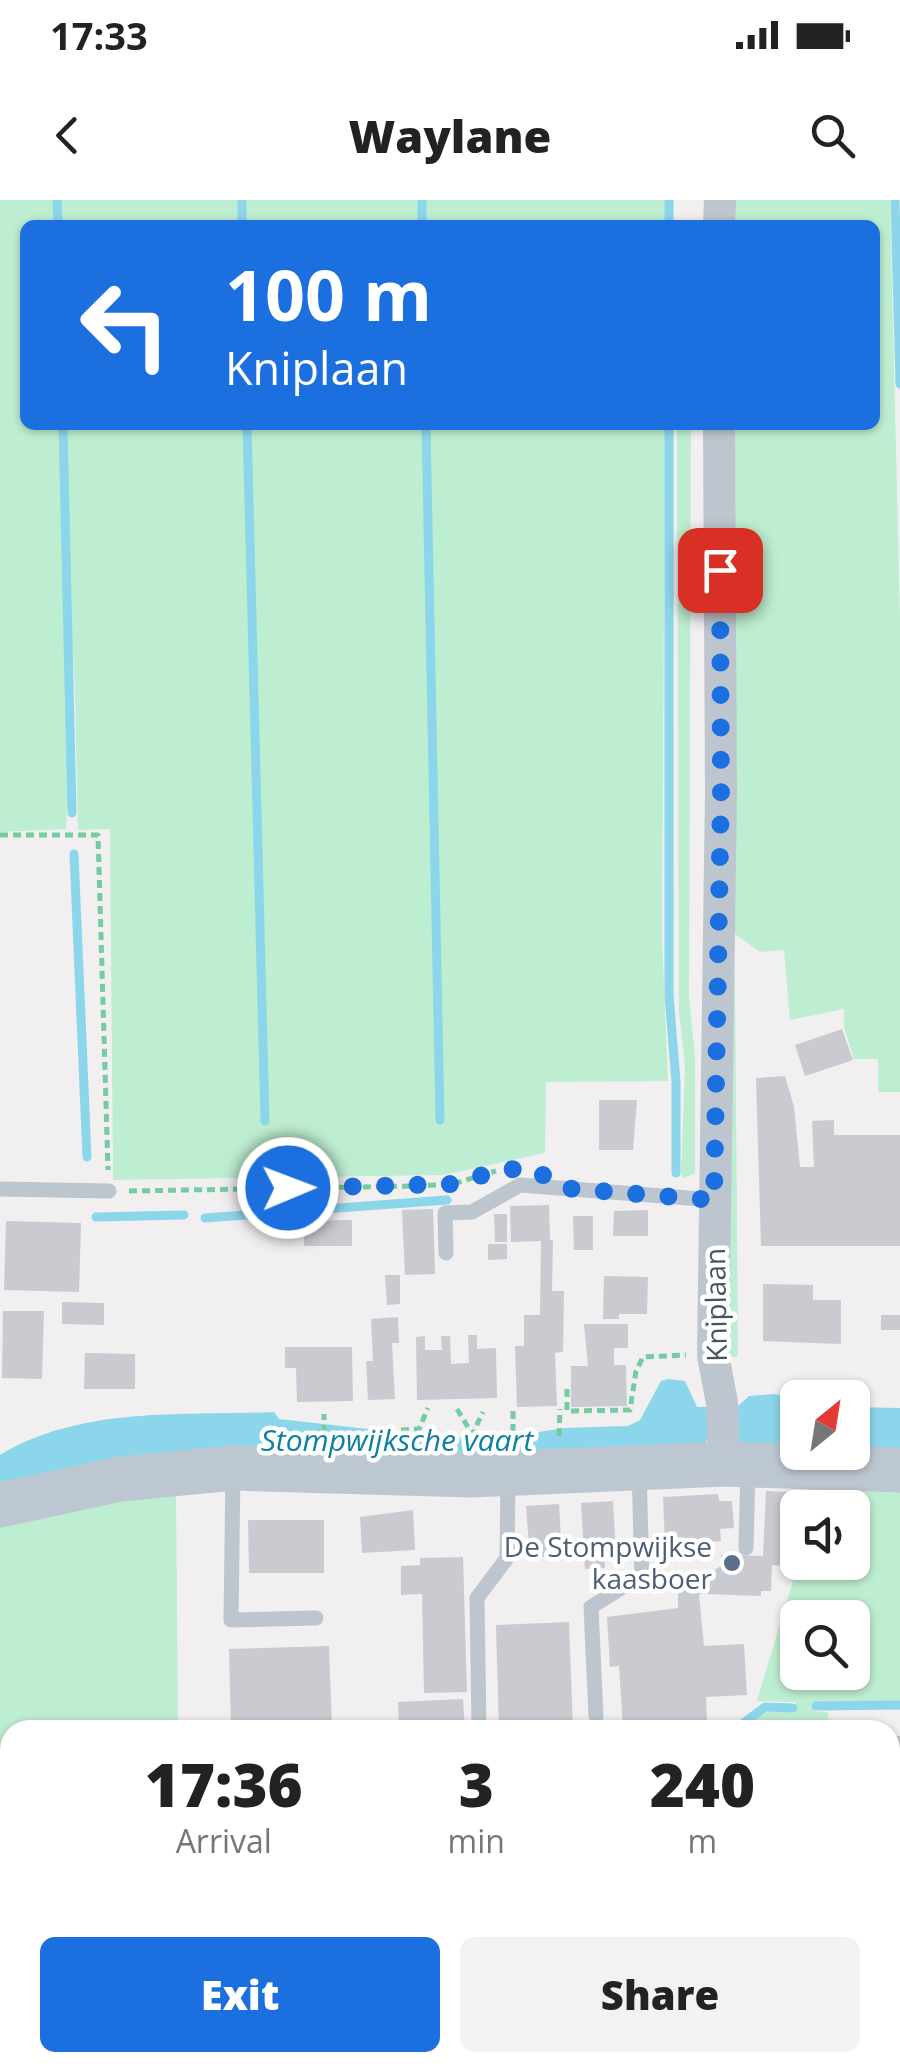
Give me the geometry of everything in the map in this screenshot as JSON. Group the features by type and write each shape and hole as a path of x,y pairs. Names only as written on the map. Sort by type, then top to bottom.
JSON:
{"street":[{"name":"Kniplaan","path":"719,430 721,792 713,1355 732,1456"},
{"path":"0,1505 120,1479 233,1468 510,1454 639,1468 732,1456 900,1470"}],"lane":[{"path":"446,1252 444,1212 472,1212 520,1185 714,1200"},
{"path":"0,1190 109,1191"},
{"path":"479,1720 477,1598 506,1558 510,1454"},
{"path":"732,1456 746,1548"},
{"path":"233,1468 231,1620 316,1618"},
{"path":"596,1716 591,1607 642,1575 639,1468"}],"path":[{"path":"0,835 98,835 109,1191 453,1184 500,1170"},
{"path":"321,1218 324,1188"},
{"path":"567,1390 567,1411 630,1410 636,1371 643,1358 713,1355"},
{"path":"402,1430 418,1429 428,1408"},
{"path":"457,1409 471,1434 483,1412"},
{"path":"559,1428 560,1409"},
{"path":"510,1454 513,1411"}],"green space":[{"path":"0,200 666,200 666,220 20,220 20,430 665,430 662,937 668,1081 546,1082 545,1153 444,1175 113,1180 110,829 78,830 74,656 66,829 0,832"},
{"path":"728,200 890,200 900,617 900,1092 878,1092 878,1059 854,1059 844,1027 844,1009 790,1020 784,950 760,952 731,931 728,430 880,430 880,220 728,220"},
{"path":"677,430 691,430 689,997 695,1056 695,1173 684,1178 681,1175 685,1066 679,1013"},
{"path":"729,977 735,978 738,1356 727,1358"},
{"path":"808,1483 900,1487 900,1703 814,1703 814,1711 828,1712 828,1720 754,1720 766,1712 796,1711 796,1702 757,1701 780,1624 780,1690 870,1690 870,1600 787,1600 793,1580 870,1580 870,1490 807,1490"},
{"path":"176,1492 178,1720 0,1720 0,1526 48,1512"}],"water":[{"name":"Stompwijksche vaart","path":"661,1381 685,1381 697,1407 738,1406 749,1396 780,1395 780,1448 741,1447 710,1438 700,1447 0,1489 0,1455 32,1439 98,1421 168,1414 274,1412 279,1419 394,1432 409,1438 507,1437 565,1428 628,1426 640,1420"},
{"path":"870,1407 900,1408 900,1453 870,1452"}],"building":[{"path":"842,1029 853,1060 805,1076 795,1045"},
{"path":"785,1076 794,1107 800,1167 814,1167 812,1121 834,1120 834,1135 900,1135 900,1246 761,1246 756,1078"},
{"path":"599,1100 637,1100 633,1150 599,1150"},
{"path":"549,1205 552,1291 564,1291 563,1352 555,1353 557,1406 517,1407 515,1346 524,1346 524,1315 540,1315 541,1241 511,1242 510,1206"},
{"path":"433,1209 435,1274 405,1275 402,1210"},
{"path":"648,1210 648,1236 613,1236 614,1211"},
{"path":"494,1214 507,1214 507,1242 495,1242"},
{"path":"573,1216 593,1216 593,1250 574,1250"},
{"path":"352,1220 352,1246 304,1246 304,1221"},
{"path":"6,1221 81,1223 79,1292 4,1290"},
{"path":"488,1244 507,1244 507,1259 488,1260"},
{"path":"385,1275 400,1275 400,1304 387,1305"},
{"path":"604,1276 648,1277 647,1314 619,1314 619,1319 603,1319"},
{"path":"763,1284 813,1285 813,1300 841,1300 841,1344 763,1341"},
{"path":"62,1302 104,1303 104,1325 62,1324"},
{"path":"3,1311 44,1311 42,1379 2,1378"},
{"path":"881,1315 900,1315 900,1330 881,1330"},
{"path":"398,1317 399,1343 392,1343 395,1399 368,1400 366,1361 373,1361 371,1319"},
{"path":"584,1324 628,1324 628,1348 614,1348 614,1365 626,1365 627,1406 571,1407 571,1366 588,1366"},
{"path":"468,1335 477,1335 477,1349 496,1348 497,1398 417,1400 416,1337 425,1336 425,1350 442,1350 441,1336 450,1336 451,1364 469,1363"},
{"path":"285,1347 352,1347 353,1401 297,1402 296,1368 285,1368"},
{"path":"85,1353 135,1354 135,1389 84,1389"},
{"path":"766,1491 780,1492 780,1566 772,1565 771,1591 761,1591 761,1596 707,1594 707,1575 721,1566 721,1555 763,1556"},
{"path":"718,1494 719,1501 732,1501 734,1528 720,1529 721,1541 665,1545 663,1497"},
{"path":"613,1501 616,1552 604,1553 605,1568 585,1569 581,1503"},
{"path":"559,1504 562,1556 530,1558 526,1506"},
{"path":"413,1510 415,1550 362,1553 360,1517"},
{"path":"248,1520 324,1520 324,1573 249,1573"},
{"path":"463,1557 467,1692 424,1693 422,1594 401,1595 401,1566 420,1565 420,1558"},
{"path":"705,1580 706,1594 699,1594 704,1646 744,1644 747,1695 706,1697 707,1720 623,1720 619,1666 610,1667 607,1617 678,1608 678,1581"},
{"path":"569,1622 573,1720 499,1720 496,1625"},
{"path":"329,1646 332,1720 231,1720 229,1649"},
{"path":"463,1699 464,1720 399,1720 398,1702"}],"waterway":[{"path":"57,200 58,220"},
{"path":"242,200 242,220"},
{"path":"422,200 422,220"},
{"path":"669,200 669,220"},
{"path":"895,200 900,384"},
{"path":"63,430 72,813"},
{"path":"247,430 265,1121"},
{"path":"426,430 440,1120"},
{"path":"669,430 669,995 676,1082 676,1173"},
{"path":"74,854 87,1157"},
{"path":"205,1218 447,1200"},
{"path":"96,1217 184,1215"},
{"path":"816,1706 900,1705"},
{"path":"747,1720 765,1707 793,1708"}],"place":[{"name":"De Stompwijkse kaasboer","path":"732,1563"}],"route":[{"path":"288,1188 453,1184 500,1170 532,1168 563,1188 714,1200 721,792 720,570"}]}
